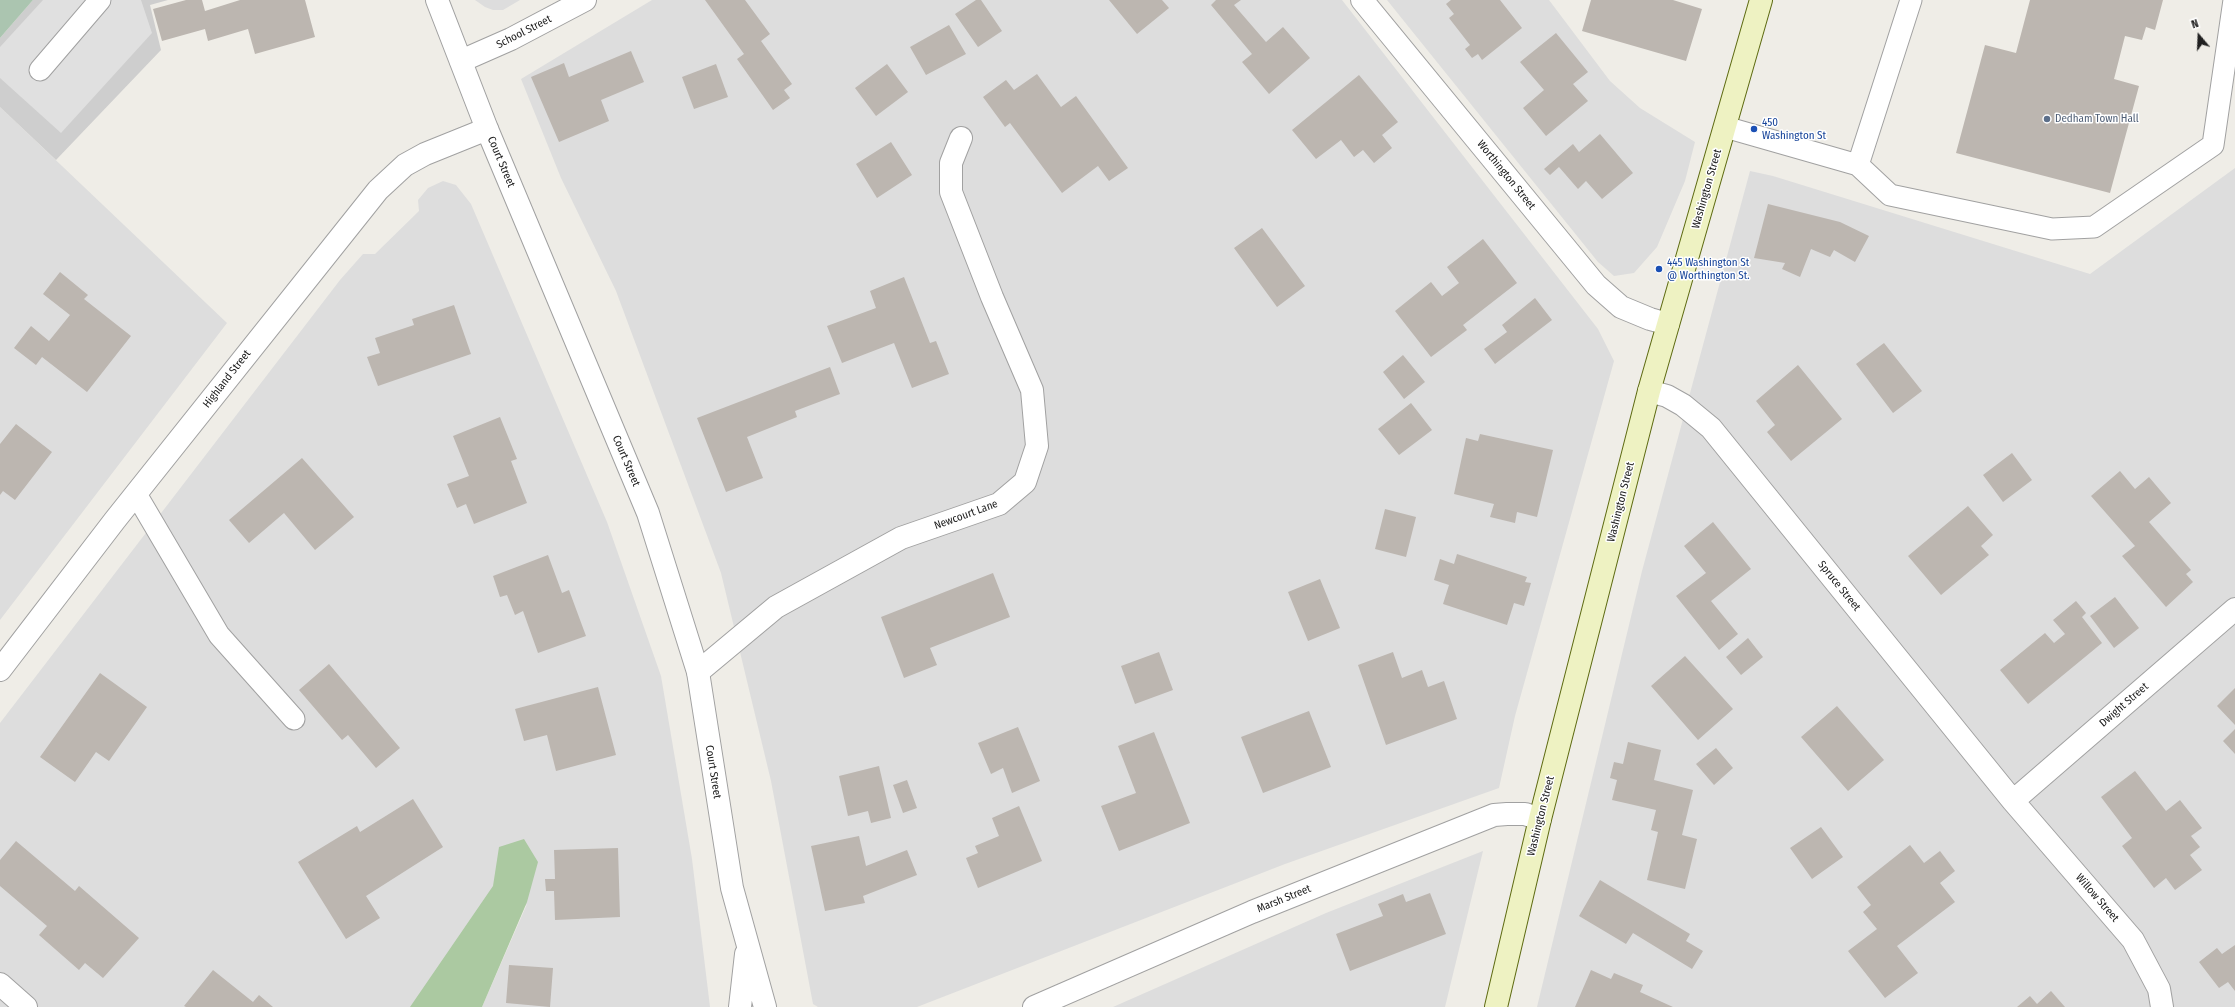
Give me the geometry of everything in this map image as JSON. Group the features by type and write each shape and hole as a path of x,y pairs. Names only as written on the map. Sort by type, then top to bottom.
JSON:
{"main road":[{"name":"Washington Street","path":"1496,1007 1540,819 1650,391 1761,0"}],"street":[{"name":"Court Street","path":"437,0 487,129 648,513 698,672 732,888 765,1007"},
{"name":"School Street","path":"461,61 511,39 585,0"},
{"name":"Worthington Street","path":"1362,0 1596,285 1621,307 1650,319 1668,324"},
{"name":"Highland Street","path":"0,670 136,494 390,177 405,165 425,154 487,129"},
{"name":"Newcourt Lane","path":"698,672 776,607 901,538 999,504 1025,482 1037,446 1032,390 992,297 951,192 951,163 961,138"},
{"name":"Spruce Street","path":"1650,391 1667,396 1683,405 1711,428 2013,801"},
{"name":"Dwight Street","path":"2013,801 2235,609"},
{"name":"Willow Street","path":"2013,801 2133,940 2159,989 2162,1007"},
{"name":"Marsh Street","path":"1034,1007 1252,912 1494,815 1525,814 1540,819"},
{"name":"Court Street","path":"740,1007 747,943"},
{"path":"0,984 26,1007"}],"lane":[{"path":"40,70 100,0"},
{"path":"1858,165 1911,0"},
{"path":"1725,127 1858,165 1890,195 2052,229 2094,227 2213,145 2234,0"},
{"path":"136,494 219,635 294,719"}],"shaded area":[{"path":"33,0 168,0 150,5 161,50 56,160 0,107 0,38"},
{"path":"43,0 141,0 152,33 61,133 0,78 0,47"},
{"path":"475,0 520,0 503,10 493,10 485,7"},
{"path":"652,0 1342,0 1598,329 1614,361 1515,716 1499,788 1285,864 917,1007 818,1007 813,1004 771,781 721,573 616,291 561,178 521,79"},
{"path":"1387,0 1549,0 1610,81 1640,108 1695,142 1685,181 1657,247 1634,273 1614,276 1598,262"},
{"path":"0,107 227,323 0,620"},
{"path":"2235,168 2235,1007 1537,1007 1642,571 1750,171 1773,176 2090,274"},
{"path":"443,181 456,185 471,204 607,522 661,676 692,859 710,1007 482,1007 527,904 424,1007 0,1007 0,723 340,280 363,254 375,254 419,211 418,200 428,188"},
{"path":"1483,851 1445,1007 1113,1007 1326,913"}],"green space":[{"path":"0,0 33,0 0,38"},
{"path":"524,839 538,862 527,902 482,1007 410,1007 493,886 499,847"}],"building":[{"path":"186,0 202,0 205,11 240,0 305,0 315,37 255,54 248,29 208,41 205,29 162,41 153,9"},
{"path":"705,0 745,0 770,34 761,41 792,84 784,90 790,98 773,110 737,59 744,54"},
{"path":"976,0 981,0 1002,31 978,47 955,14"},
{"path":"1109,0 1162,0 1169,8 1137,34"},
{"path":"1216,0 1241,0 1234,5 1266,42 1283,27 1310,58 1269,94 1242,62 1252,54 1211,5"},
{"path":"1451,0 1500,0 1522,28 1482,60 1478,54 1472,58 1465,49 1470,45 1449,18 1454,14 1446,4"},
{"path":"1591,0 1673,0 1702,9 1686,61 1582,31"},
{"name":"Dedham Town Hall","path":"2030,0 2163,0 2155,30 2146,27 2142,40 2125,36 2114,79 2139,86 2110,193 1956,153 1985,45 2016,53"},
{"path":"949,25 966,54 926,75 910,47"},
{"path":"1556,33 1588,72 1573,84 1588,101 1546,136 1523,108 1544,90 1520,62"},
{"path":"631,51 644,82 601,100 609,121 559,142 531,77 564,63 569,77"},
{"path":"716,64 728,97 694,109 682,77"},
{"path":"887,64 908,92 876,116 855,88"},
{"path":"1037,74 1061,107 1076,96 1128,168 1109,181 1098,166 1062,193 1010,123 1005,127 983,97 1006,80 1014,90"},
{"path":"1359,75 1398,122 1382,135 1392,148 1374,163 1363,150 1354,157 1341,140 1316,159 1292,130"},
{"path":"1600,134 1633,173 1602,199 1586,181 1578,189 1559,167 1550,175 1544,169 1573,144 1579,152"},
{"path":"891,142 912,175 877,198 856,164"},
{"path":"1768,204 1840,222 1869,236 1855,262 1834,250 1830,257 1811,249 1800,277 1782,269 1785,263 1754,258"},
{"path":"1262,228 1305,286 1277,307 1234,248"},
{"path":"1483,239 1517,283 1463,325 1467,330 1431,357 1395,311 1431,282 1442,296 1459,283 1447,267"},
{"path":"60,272 88,295 84,299 131,336 87,392 42,357 36,365 14,348 31,326 49,341 70,315 43,294"},
{"path":"904,277 930,343 936,341 949,374 912,388 894,343 842,363 827,326 876,308 870,291"},
{"path":"1535,298 1552,320 1495,364 1484,349 1507,332 1502,325"},
{"path":"454,305 471,354 378,386 367,357 380,353 375,338 414,325 412,319"},
{"path":"1884,343 1922,391 1893,413 1856,364"},
{"path":"1403,355 1425,382 1404,399 1383,372"},
{"path":"1798,365 1842,419 1791,461 1767,432 1775,425 1756,401"},
{"path":"830,367 840,394 795,411 797,417 747,437 763,478 726,492 697,418"},
{"path":"1411,403 1432,430 1399,455 1378,429"},
{"path":"500,417 517,459 511,461 527,503 474,524 466,504 457,508 447,484 469,476 453,436"},
{"path":"16,424 52,452 15,500 3,491 0,495 0,444"},
{"path":"1480,434 1553,450 1537,517 1517,512 1515,523 1490,517 1494,504 1454,494 1466,438 1478,441"},
{"path":"2012,453 2032,480 2003,502 1983,475"},
{"path":"302,458 354,517 315,550 284,513 249,543 229,520"},
{"path":"2120,471 2135,489 2149,477 2171,503 2149,522 2191,570 2186,574 2193,582 2166,607 2122,556 2135,546 2091,496"},
{"path":"1968,506 1993,535 1981,546 1989,555 1941,595 1908,556"},
{"path":"1385,509 1416,517 1406,557 1375,549"},
{"path":"1713,522 1751,569 1711,601 1738,634 1719,650 1676,596 1706,573 1684,546"},
{"path":"1457,554 1527,577 1525,582 1531,583 1524,606 1514,603 1507,625 1443,604 1449,585 1434,580 1440,559 1454,564"},
{"path":"548,555 562,593 569,590 586,636 538,653 523,611 515,615 507,595 500,597 493,576"},
{"path":"993,573 1010,617 930,648 937,665 904,678 881,617"},
{"path":"1320,579 1340,628 1308,641 1288,592"},
{"path":"2115,597 2139,628 2114,648 2090,616"},
{"path":"2076,601 2086,613 2082,617 2102,643 2028,704 2000,670 2045,633 2054,643 2065,634 2053,620"},
{"path":"1748,638 1763,657 1741,675 1726,657"},
{"path":"1159,652 1173,690 1135,704 1121,666"},
{"path":"1393,652 1402,678 1422,670 1428,687 1444,681 1457,719 1386,745 1358,665"},
{"path":"1685,656 1733,709 1698,740 1651,686"},
{"path":"329,664 400,748 376,768 348,735 342,740 299,690"},
{"path":"100,673 147,707 109,761 96,752 75,782 40,757"},
{"path":"598,687 616,755 556,771 547,735 524,741 515,709"},
{"path":"2235,688 2235,725 2217,706"},
{"path":"1837,706 1884,760 1848,791 1801,737"},
{"path":"1309,711 1331,767 1263,793 1241,737"},
{"path":"1018,727 1040,781 1012,793 1003,768 991,774 978,743"},
{"path":"2235,729 2235,754 2223,741"},
{"path":"1154,732 1190,823 1119,851 1101,806 1136,793 1118,746"},
{"path":"1628,742 1661,750 1654,780 1693,790 1682,835 1697,839 1685,889 1647,880 1658,832 1651,830 1656,810 1612,800 1617,780 1610,778 1614,762 1623,764"},
{"path":"1716,748 1733,768 1714,785 1696,764"},
{"path":"879,766 891,818 871,823 868,811 848,816 839,776"},
{"path":"2135,771 2166,811 2180,800 2202,828 2191,836 2200,847 2190,855 2202,870 2175,890 2166,878 2154,888 2122,846 2132,838 2101,797"},
{"path":"907,780 917,808 903,813 893,785"},
{"path":"413,799 443,847 366,896 380,918 346,939 298,862 357,826 360,832"},
{"path":"1019,806 1042,861 978,888 966,858 978,853 975,846 999,836 992,818"},
{"path":"1821,827 1843,857 1812,879 1790,848"},
{"path":"859,836 866,866 907,850 917,875 863,896 865,903 825,911 811,846"},
{"path":"16,841 75,891 79,886 139,938 103,978 85,963 79,970 39,935 47,926 0,886 0,860"},
{"path":"1910,845 1924,863 1940,851 1955,871 1940,883 1955,902 1897,946 1918,973 1885,998 1848,951 1877,929 1863,912 1871,905 1857,887"},
{"path":"618,848 620,917 555,920 554,891 546,891 545,879 555,879 554,850"},
{"path":"1600,880 1690,934 1686,941 1703,951 1692,969 1633,933 1626,944 1579,916"},
{"path":"1430,893 1446,934 1350,971 1336,934 1383,916 1378,904 1403,894 1406,902"},
{"path":"2235,945 2235,991 2228,982 2219,988 2199,962 2217,948 2222,954"},
{"path":"509,965 553,968 550,1007 506,1003"},
{"path":"213,970 253,1002 259,995 273,1007 184,1006"},
{"path":"1591,970 1611,979 1614,973 1643,985 1640,992 1673,1007 1575,1007"},
{"path":"2051,991 2065,1007 2017,1007 2030,996 2037,1004"}],"place":[{"name":"Dedham Town Hall","path":"2047,119"},
{"name":"450 Washington St","path":"1754,129"},
{"name":"445 Washington St @ Worthington St.","path":"1659,269"}]}
